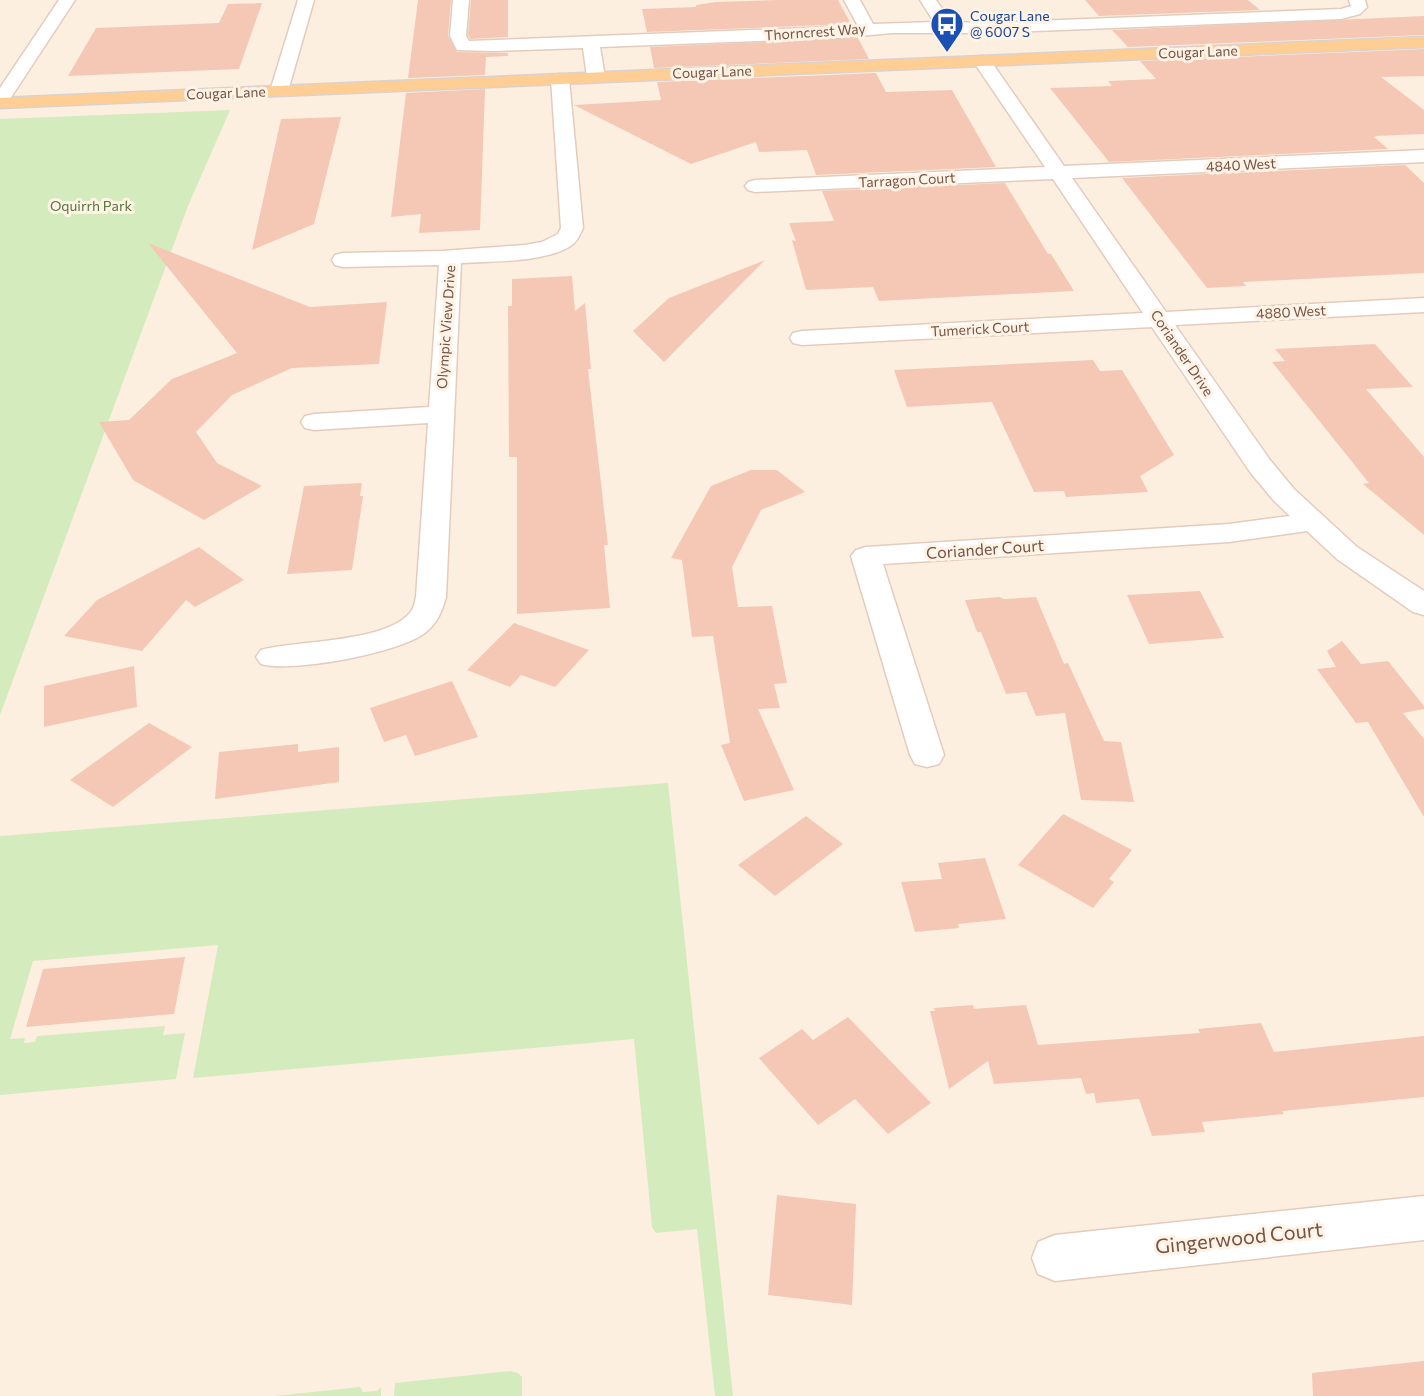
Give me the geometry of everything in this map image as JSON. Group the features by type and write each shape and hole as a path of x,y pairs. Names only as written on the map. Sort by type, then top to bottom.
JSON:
{"main road":[{"name":"Cougar Lane","path":"0,102 1424,42"}],"street":[{"path":"0,102 67,0"},
{"path":"279,91 306,0"},
{"name":"Thorncrest Way","path":"461,0 458,36 463,46 837,33 868,29 945,26 1040,26 1341,14 1354,11 1359,7 1357,0"},
{"path":"852,0 868,29"},
{"path":"928,0 945,26"},
{"path":"1040,26 1066,57"},
{"path":"591,42 596,77"},
{"name":"Coriander Drive","path":"982,61 1260,466 1284,495 1347,553 1424,605"},
{"name":"Olympic View Drive","path":"272,657 350,648 383,640 407,630 425,615 431,597 450,259 536,250 554,245 568,237 572,228 560,79"},
{"name":"4840 West","path":"1058,174 1424,156"},
{"name":"Tarragon Court","path":"755,186 1058,174"},
{"path":"343,260 450,259"},
{"path":"1415,305 1424,325"},
{"name":"4880 West","path":"1158,319 1415,305"},
{"name":"Tumerick Court","path":"802,338 1158,319"},
{"path":"314,422 440,414"},
{"name":"Coriander Court","path":"927,756 866,556 1229,533 1311,522"},
{"name":"Gingerwood Court","path":"1054,1258 1424,1218"}],"green space":[{"name":"Oquirrh Park","path":"230,110 188,206 0,715 0,119"},
{"path":"668,783 733,1396 715,1396 697,1229 656,1233 652,1227 634,1039 193,1078 218,945 33,961 10,1039 25,1038 24,1043 35,1042 37,1036 165,1026 163,1035 185,1033 176,1079 0,1095 0,836"},
{"path":"510,1371 522,1377 522,1396 394,1396 395,1383"},
{"path":"360,1387 363,1392 377,1391 381,1387 381,1396 275,1396"}],"building":[{"path":"418,0 451,0 448,36 457,52 508,53 508,56 486,57 485,75 408,78"},
{"path":"471,0 508,0 508,37 470,39 468,35"},
{"path":"838,0 851,24 647,32 642,9 696,7 696,5 716,2"},
{"path":"1085,0 1248,0 1260,10 1099,16"},
{"path":"262,3 239,69 68,76 96,28 219,23 228,4"},
{"path":"1424,16 1424,35 1128,47 1112,30"},
{"path":"858,38 869,59 654,68 650,47"},
{"path":"1424,49 1424,76 1381,77 1424,110 1424,134 1374,137 1388,149 1109,162 1050,88 1112,86 1108,81 1156,79 1140,61"},
{"path":"876,73 886,92 952,90 996,167 816,175 807,150 759,152 756,142 691,164 574,105 661,100 657,82"},
{"path":"485,89 480,230 419,233 421,214 391,217 406,93"},
{"path":"341,117 314,224 252,250 281,119"},
{"path":"1405,165 1424,183 1424,273 1243,282 1246,286 1207,288 1122,178"},
{"path":"1005,183 1048,254 1051,254 1074,291 879,301 873,287 806,290 792,240 796,241 789,223 834,221 822,191"},
{"path":"148,243 310,307 387,302 379,364 292,368 232,395 196,432 217,463 262,486 204,520 133,480 99,422 129,420 172,379 237,353"},
{"path":"765,260 664,362 633,331 669,298"},
{"path":"572,276 575,311 585,303 591,369 588,369 608,545 604,545 610,608 517,614 517,457 509,457 508,306 512,306 512,279"},
{"path":"1375,344 1413,387 1366,389 1424,457 1424,535 1363,484 1369,483 1272,362 1285,361 1275,349"},
{"path":"1093,360 1100,371 1122,370 1174,455 1140,476 1148,492 1066,497 1064,491 1034,492 992,402 907,407 894,370"},
{"path":"751,470 777,470 805,492 761,510 732,567 738,607 772,606 787,683 774,684 780,708 758,709 794,790 744,801 721,745 730,743 713,636 692,637 682,560 671,558 711,486"},
{"path":"362,483 360,496 363,496 352,570 287,574 304,486"},
{"path":"199,547 244,580 195,607 186,600 142,651 64,636 97,600"},
{"path":"1200,591 1224,638 1149,644 1127,595"},
{"path":"999,597 1004,599 1036,597 1064,664 1068,663 1104,741 1121,742 1134,802 1081,800 1065,713 1036,716 1026,692 1006,694 981,632 977,632 965,600"},
{"path":"514,623 589,650 555,687 521,675 510,687 467,670"},
{"path":"1342,641 1361,664 1388,661 1424,706 1424,709 1403,713 1424,739 1424,817 1368,722 1356,723 1317,669 1336,667 1327,651"},
{"path":"134,666 137,707 44,727 44,686"},
{"path":"452,681 478,737 415,756 406,735 384,742 370,708"},
{"path":"149,723 192,747 113,807 70,780"},
{"path":"298,744 298,752 339,747 339,782 215,799 219,752"},
{"path":"1063,814 1132,850 1109,879 1114,882 1093,908 1018,865"},
{"path":"806,816 843,844 775,896 738,865"},
{"path":"985,858 1006,919 958,924 959,928 915,932 901,882 942,879 938,863"},
{"path":"185,957 174,1014 26,1027 43,969"},
{"path":"973,1005 974,1009 1026,1005 1038,1045 1200,1033 1198,1029 1261,1023 1274,1052 1424,1036 1424,1097 1282,1111 1284,1114 1202,1122 1205,1132 1152,1136 1139,1099 1096,1103 1094,1093 1086,1094 1081,1078 994,1084 988,1061 949,1089 930,1011 935,1011 934,1008"},
{"path":"848,1017 931,1103 888,1134 855,1099 818,1125 759,1058 802,1029 813,1040"},
{"path":"777,1195 856,1204 852,1305 768,1295"},
{"path":"1424,1361 1424,1396 1313,1396 1312,1373"}],"place":[{"name":"Cougar Lane @ 6007 S","path":"947,53"}]}
